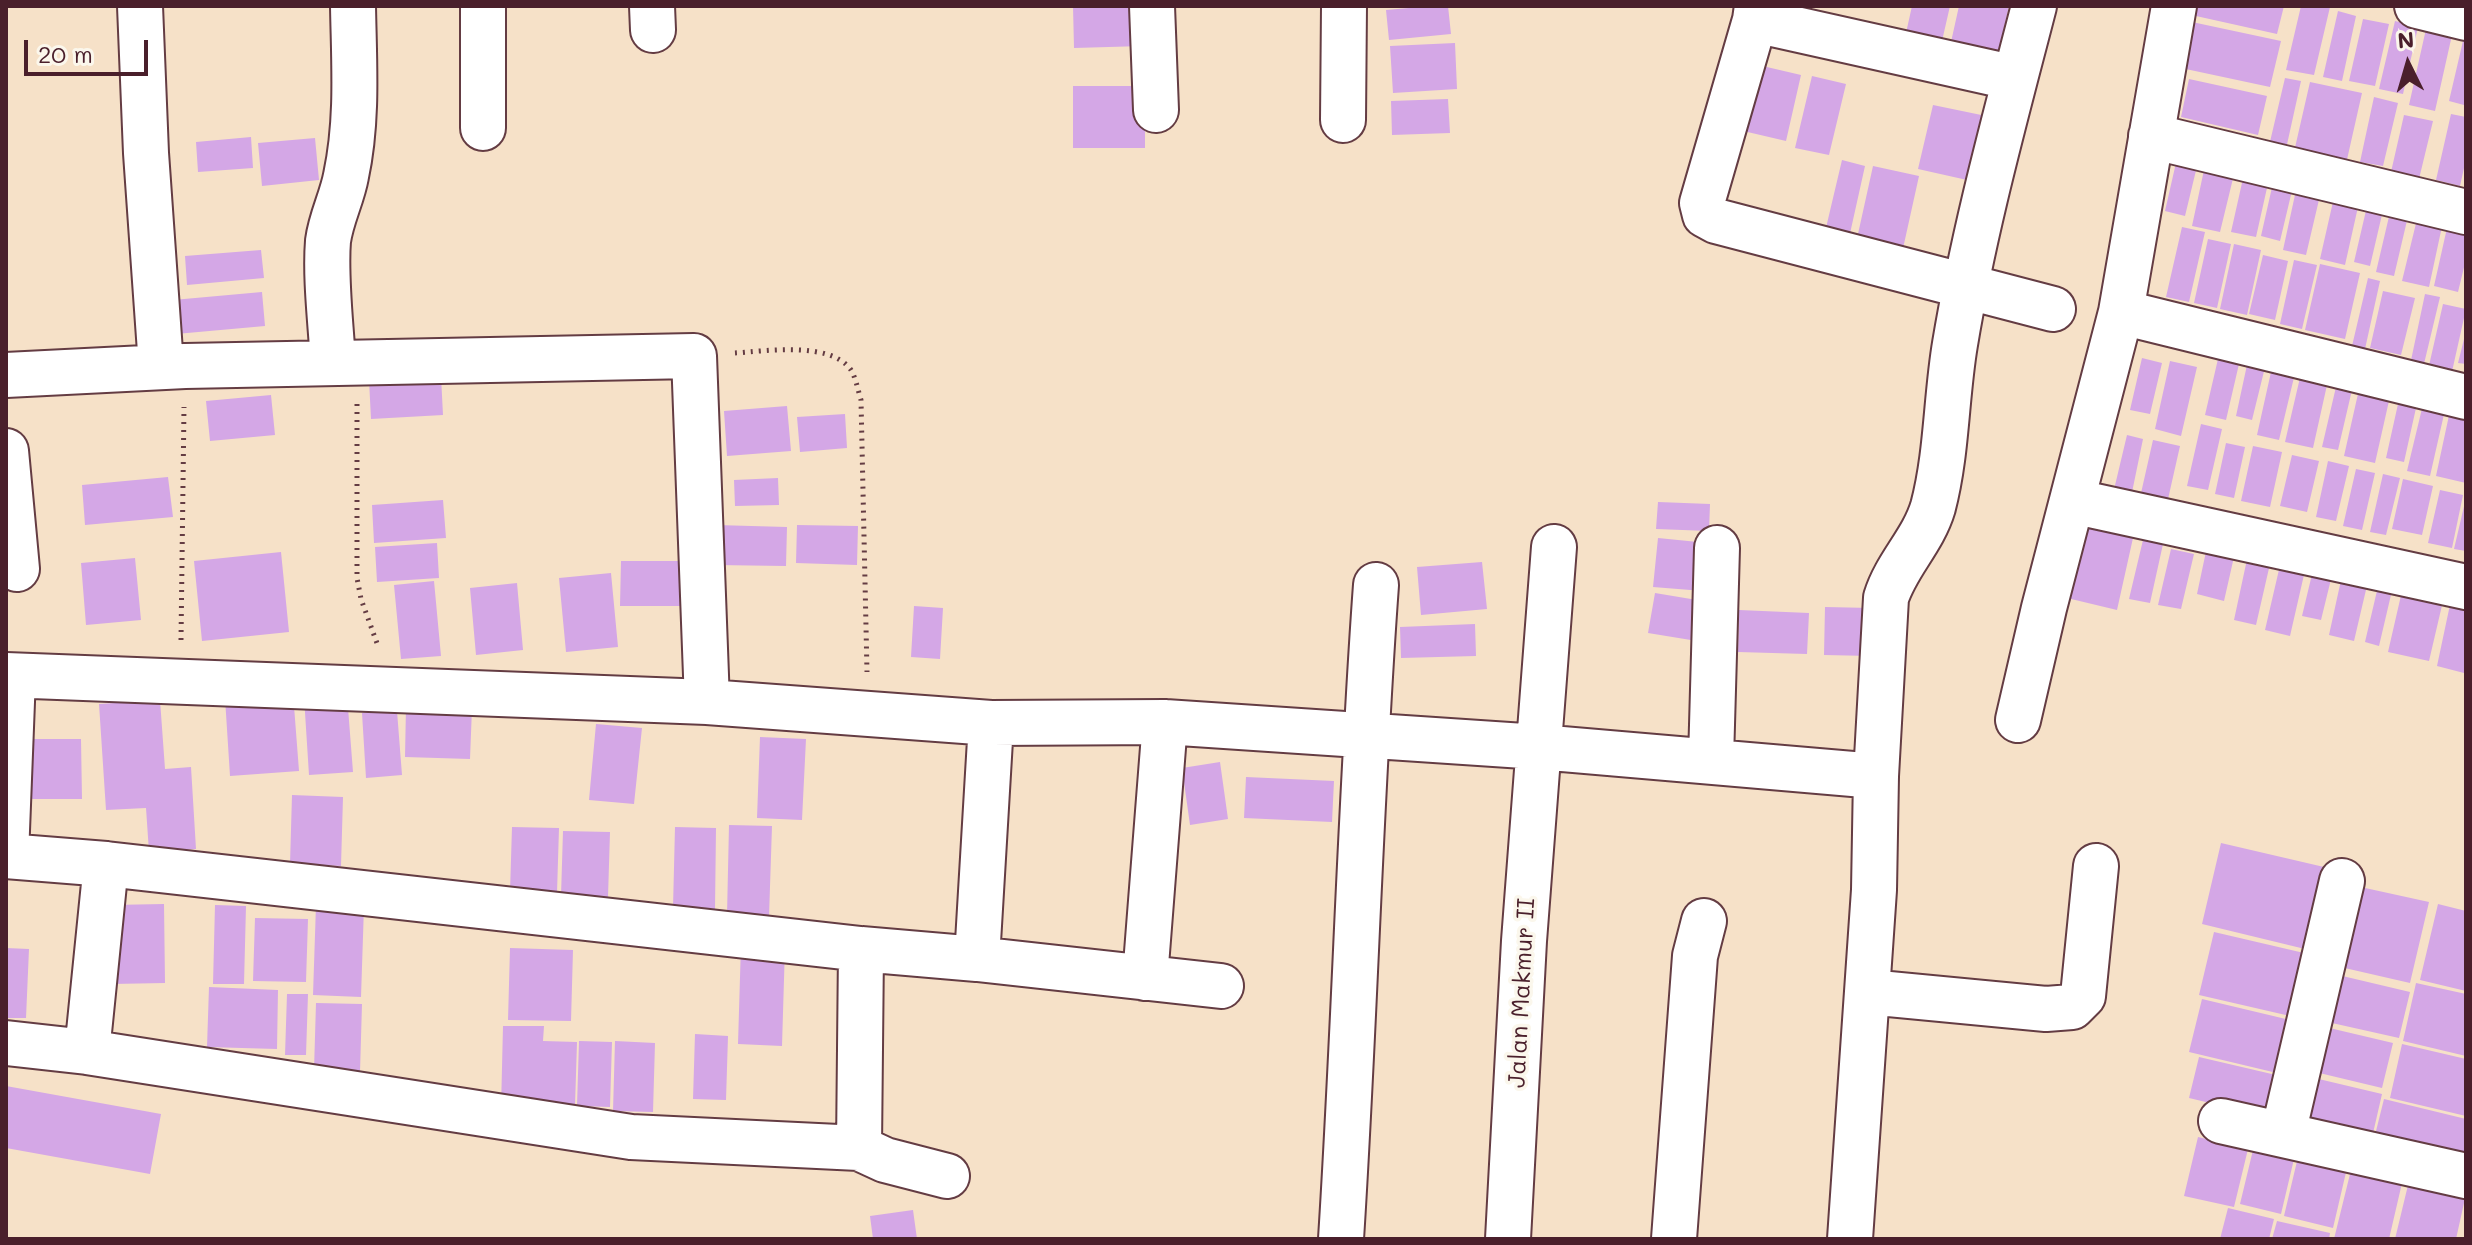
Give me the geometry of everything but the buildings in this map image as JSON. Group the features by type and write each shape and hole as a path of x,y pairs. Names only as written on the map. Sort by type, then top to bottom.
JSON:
{"street":[{"path":"140,6 146,153 173,366"},
{"path":"345,363 328,242 346,179 352,143 355,100 353,6"},
{"path":"483,6 483,128"},
{"path":"1152,6 1156,110"},
{"path":"1343,120 1344,6"},
{"path":"1850,1239 1874,890 1876,776 1886,598 1924,531 1933,505 1955,346 1967,285 2034,6"},
{"path":"2018,720 2121,312 2174,6"},
{"path":"2417,6 2466,18"},
{"path":"2015,78 1756,13 1702,203 1705,215 1716,221 2053,309"},
{"path":"2151,136 2466,212"},
{"path":"2121,312 2466,397"},
{"path":"6,375 173,366 694,356 707,702"},
{"path":"6,451 17,569"},
{"path":"2072,501 2466,587"},
{"name":"Jalan Makmur II","path":"1508,1239 1524,941 1554,547"},
{"path":"1711,760 1717,548"},
{"path":"1341,1239 1365,735 1376,585"},
{"path":"1221,986 106,864 6,856 9,675 707,702 991,723 1165,722 1711,760 1876,776"},
{"path":"1145,978 1165,722"},
{"path":"977,959 991,723"},
{"path":"87,1052 106,864"},
{"path":"1868,992 2046,1009 2072,1007 2083,996 2096,866"},
{"path":"2283,1134 2342,881"},
{"path":"1674,1239 1695,956 1704,921"},
{"path":"859,1148 861,949"},
{"path":"6,1043 87,1052 631,1137 859,1148 885,1160 947,1176"},
{"path":"2221,1121 2466,1176"}],"path":[{"path":"694,356 795,350 834,355 851,369 861,400 868,713"},
{"path":"345,363 357,578 361,599 378,644 381,690"},
{"path":"173,366 181,681"}]}
